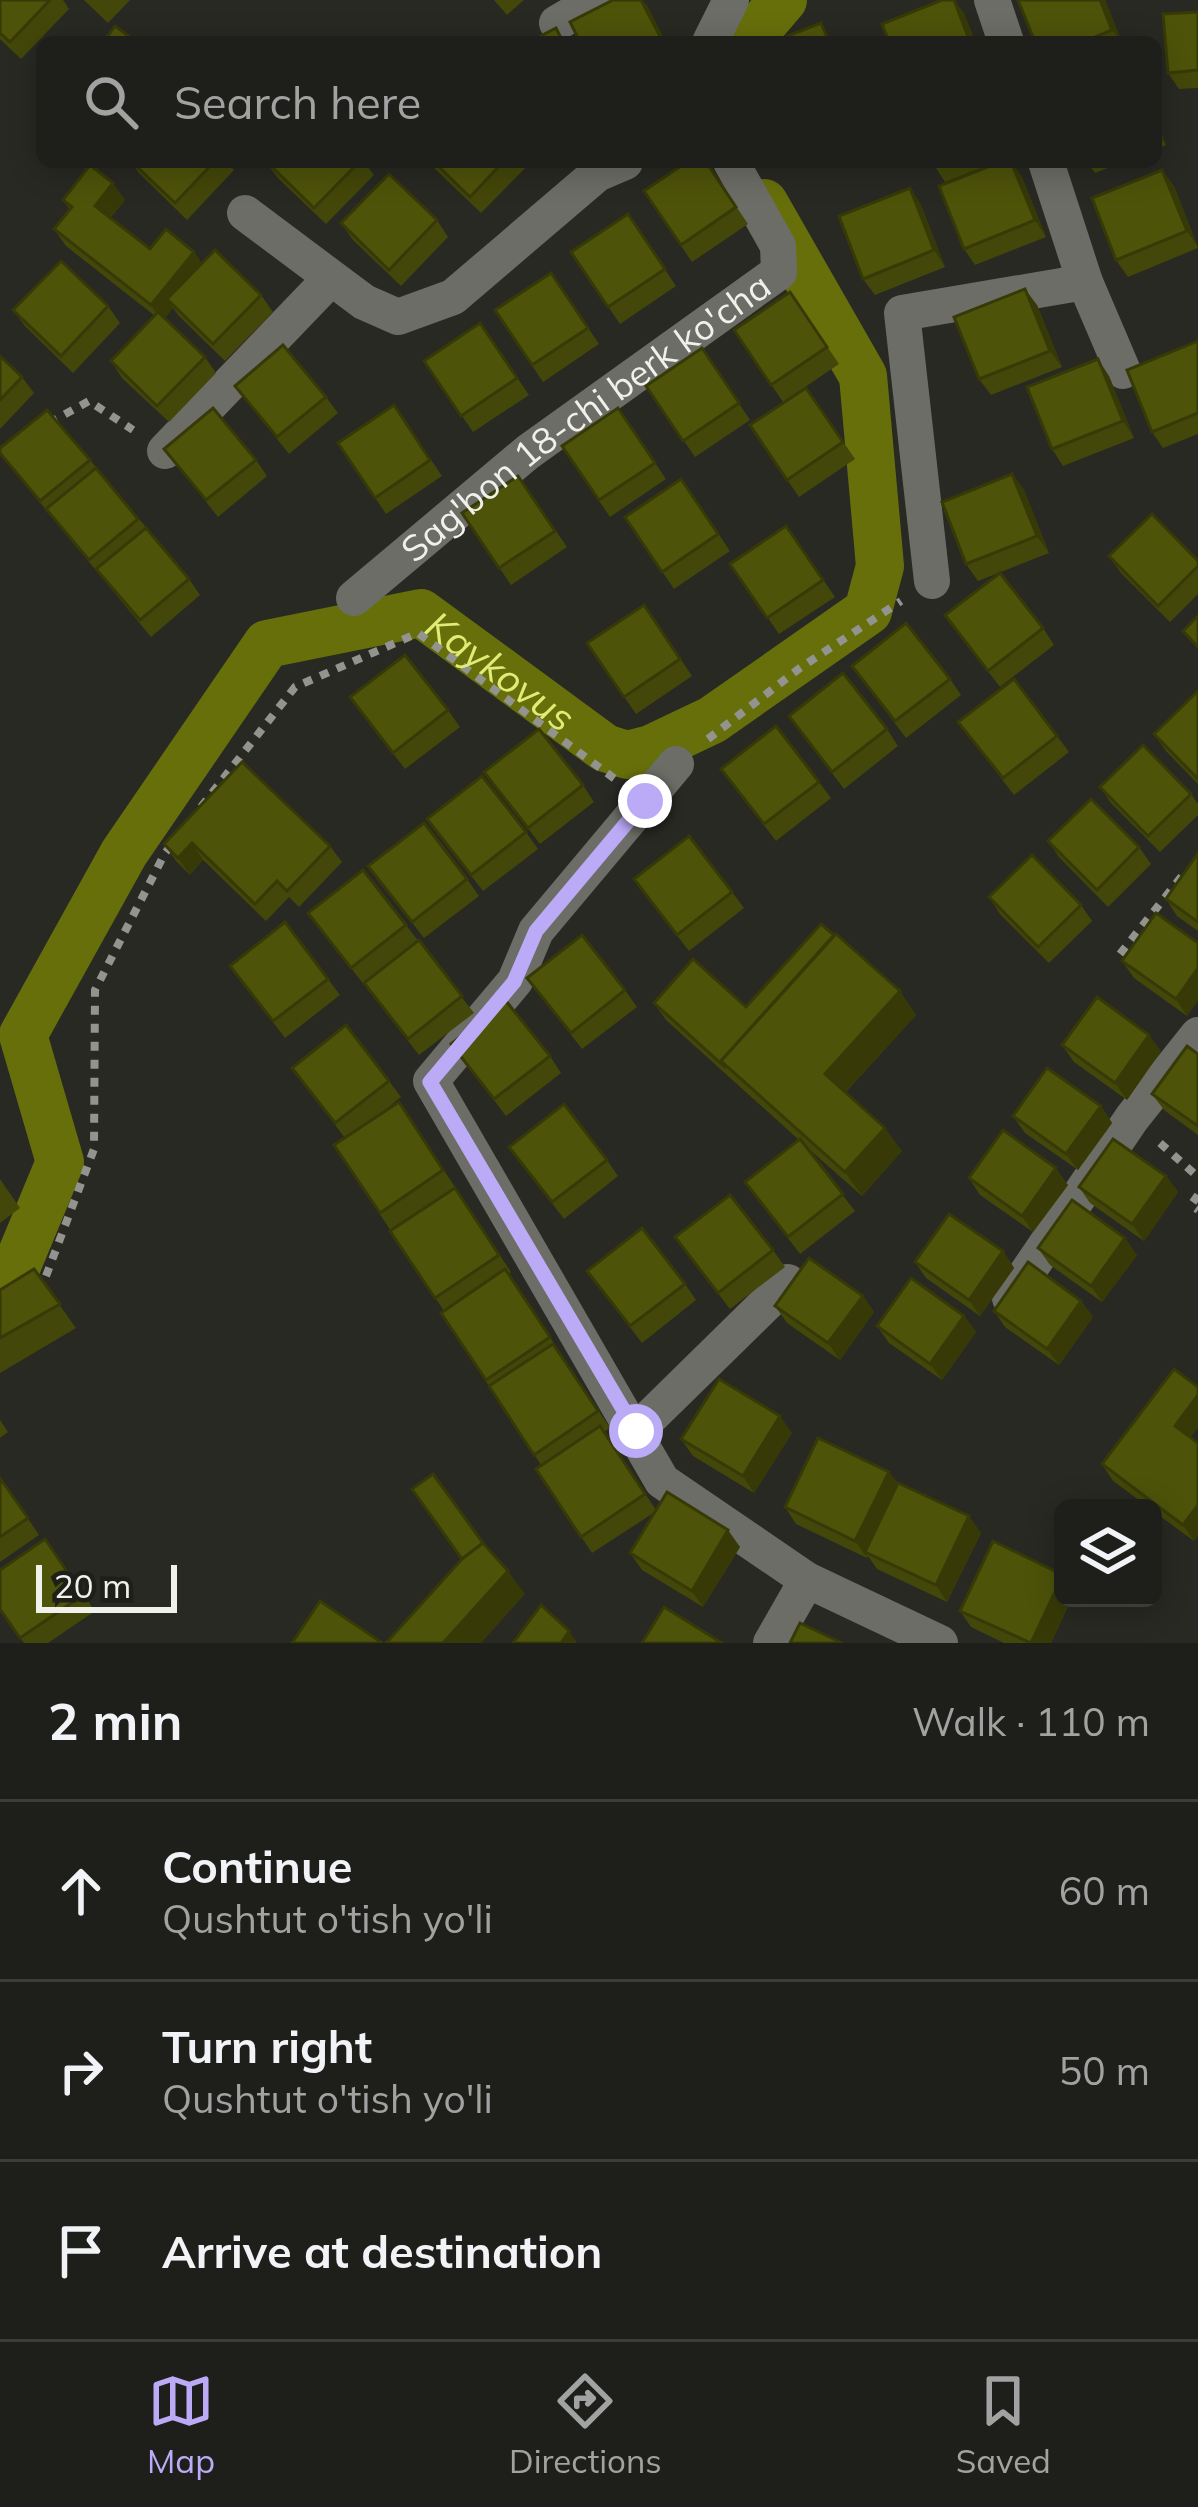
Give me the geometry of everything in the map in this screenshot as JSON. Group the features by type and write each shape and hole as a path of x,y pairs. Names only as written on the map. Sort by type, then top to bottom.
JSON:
{"street":[{"path":"557,22 597,0"},
{"path":"992,0 1004,36"},
{"path":"245,213 364,302 398,317 453,297 597,174 611,168"},
{"name":"Sag'bon 18-chi berk ko'cha","path":"354,598 528,452 779,272 778,246 734,168"},
{"path":"1048,168 1085,282 1123,371"},
{"path":"165,452 331,278"},
{"path":"932,581 902,314 1085,282"},
{"path":"676,764 536,931 514,982 430,1082 662,1481 807,1580 940,1643"},
{"path":"1010,1298 1132,1118 1198,1035"},
{"path":"636,1431 788,1282"},
{"path":"771,1643 807,1580"}],"path":[{"path":"36,430 89,401 165,452"},
{"path":"676,764 800,668 932,581"},
{"path":"194,816 295,687 418,633 645,801"},
{"path":"46,1276 94,1149 95,990 165,853 180,834"},
{"path":"1120,955 1185,872"},
{"path":"1198,1195 1191,1205 1198,1210"}],"building":[{"path":"0,0 50,0 10,42 0,33"},
{"path":"613,0 641,0 660,36 577,36 570,22"},
{"path":"942,0 954,0 968,36 887,36 882,24"},
{"path":"1018,0 1100,0 1112,30 1098,36 1033,36"},
{"path":"1198,12 1198,70 1168,73 1163,14"},
{"path":"821,23 826,36 787,36"},
{"path":"115,26 129,36 108,36"},
{"path":"88,168 94,168 113,183 95,206 150,249 166,229 194,252 151,305 54,229 72,207 63,200"},
{"path":"138,168 208,168 175,203"},
{"path":"273,168 353,168 314,208"},
{"path":"440,168 497,168 470,197"},
{"path":"678,168 710,168 736,207 681,245 644,191"},
{"path":"985,168 1013,168 1035,220 964,249 939,186"},
{"path":"1162,170 1187,231 1116,260 1092,198"},
{"path":"389,174 437,220 389,270 341,223"},
{"path":"910,188 934,250 863,279 839,216"},
{"path":"628,214 665,269 608,307 571,252"},
{"path":"215,250 261,295 213,344 167,299"},
{"path":"61,261 108,306 61,356 13,310"},
{"path":"551,273 588,328 532,365 495,310"},
{"path":"1025,289 1050,351 979,379 954,317"},
{"path":"790,292 827,347 771,385 734,330"},
{"path":"158,312 205,357 157,406 111,361"},
{"path":"480,323 517,378 461,416 424,361"},
{"path":"1198,341 1198,413 1152,432 1127,370"},
{"path":"283,345 326,397 277,437 235,386"},
{"path":"702,348 739,403 683,441 646,386"},
{"path":"0,356 22,377 0,400"},
{"path":"1098,359 1123,421 1052,449 1027,387"},
{"path":"806,388 843,442 787,480 750,425"},
{"path":"394,405 430,460 375,498 338,443"},
{"path":"213,408 256,460 206,500 164,449"},
{"path":"618,408 655,463 599,500 562,446"},
{"path":"47,410 90,460 40,501 0,448"},
{"path":"96,468 138,519 89,560 46,509"},
{"path":"1012,474 1037,536 966,564 942,502"},
{"path":"518,476 555,531 499,568 462,513"},
{"path":"681,479 718,534 662,572 625,517"},
{"path":"1152,514 1198,561 1158,606 1109,556"},
{"path":"786,526 823,580 767,618 730,564"},
{"path":"146,528 189,579 140,620 96,569"},
{"path":"1000,573 1043,628 988,671 945,615"},
{"path":"644,605 680,659 624,697 587,643"},
{"path":"1198,616 1198,647 1183,631"},
{"path":"906,623 950,679 895,721 852,666"},
{"path":"405,655 448,710 393,753 350,697"},
{"path":"843,673 887,729 832,772 789,716"},
{"path":"1014,679 1057,736 1003,778 958,722"},
{"path":"1198,694 1198,779 1154,734"},
{"path":"776,726 819,782 764,824 721,769"},
{"path":"539,729 583,785 528,828 484,772"},
{"path":"1143,745 1191,794 1148,836 1100,787"},
{"path":"242,762 330,846 287,891 277,881 255,904 192,843 178,858 164,844"},
{"path":"482,776 526,832 471,875 427,819"},
{"path":"1091,799 1139,847 1097,890 1048,841"},
{"path":"424,823 467,879 412,922 368,866"},
{"path":"689,836 732,892 677,935 634,879"},
{"path":"1198,853 1198,922 1166,899"},
{"path":"1032,855 1081,905 1038,947 989,897"},
{"path":"363,870 406,925 351,968 308,913"},
{"path":"1156,913 1198,943 1198,968 1176,999 1122,961"},
{"path":"285,922 328,979 273,1021 230,966"},
{"path":"821,924 834,935 721,1061 726,1068 654,1003 693,959 746,1007"},
{"path":"836,934 900,991 825,1074 885,1128 845,1172 721,1061"},
{"path":"582,935 625,990 571,1033 527,978"},
{"path":"419,940 462,996 408,1039 364,983"},
{"path":"1097,997 1149,1035 1115,1083 1062,1045"},
{"path":"506,1001 550,1056 494,1099 451,1044"},
{"path":"346,1025 389,1081 335,1123 292,1068"},
{"path":"1187,1046 1198,1054 1198,1126 1152,1094"},
{"path":"1047,1068 1101,1106 1066,1154 1013,1116"},
{"path":"399,1102 443,1170 380,1213 334,1145"},
{"path":"564,1104 607,1160 552,1202 509,1147"},
{"path":"1003,1130 1056,1168 1022,1216 969,1178"},
{"path":"800,1139 843,1194 788,1237 745,1182"},
{"path":"1113,1139 1166,1176 1132,1224 1079,1187"},
{"path":"455,1188 499,1255 435,1298 390,1231"},
{"path":"730,1195 773,1250 718,1293 675,1237"},
{"path":"1072,1200 1125,1238 1091,1286 1038,1248"},
{"path":"949,1214 1003,1251 969,1300 915,1262"},
{"path":"642,1228 685,1284 630,1326 587,1271"},
{"path":"809,1258 863,1296 828,1343 775,1306"},
{"path":"1028,1262 1081,1301 1047,1349 994,1311"},
{"path":"34,1269 60,1304 0,1338 0,1290"},
{"path":"505,1269 550,1337 486,1380 441,1313"},
{"path":"911,1278 964,1316 930,1364 877,1326"},
{"path":"553,1344 598,1411 534,1455 489,1386"},
{"path":"1174,1369 1198,1387 1198,1395 1175,1426 1198,1443 1198,1505 1183,1525 1162,1509 1162,1499 1148,1499 1102,1464"},
{"path":"719,1379 780,1416 743,1476 681,1439"},
{"path":"600,1426 645,1494 581,1537 536,1469"},
{"path":"818,1438 889,1472 855,1541 785,1507"},
{"path":"433,1474 483,1543 462,1559 412,1489"},
{"path":"0,1478 28,1518 0,1537"},
{"path":"898,1483 969,1516 936,1585 865,1552"},
{"path":"667,1492 728,1530 692,1591 630,1553"},
{"path":"45,1539 83,1595 20,1638 0,1609 0,1570"},
{"path":"993,1541 1054,1571 1054,1594 1031,1643 960,1611"},
{"path":"483,1543 508,1571 443,1643 386,1643 462,1559"},
{"path":"320,1601 381,1642 292,1643"},
{"path":"541,1605 569,1631 561,1643 513,1643"},
{"path":"664,1607 722,1643 642,1643"},
{"path":"800,1623 842,1643 790,1643"}],"waterway":[{"name":"Kaykovus","path":"752,36 783,0"},
{"name":"Kaykovus","path":"0,1287 11,1280 60,1162 23,1035 124,853 267,644 421,613 605,748 627,755 712,720 868,611 880,566 863,376 764,203"}],"route":[{"path":"636,1431 430,1082 514,982 536,931 645,801"}]}
